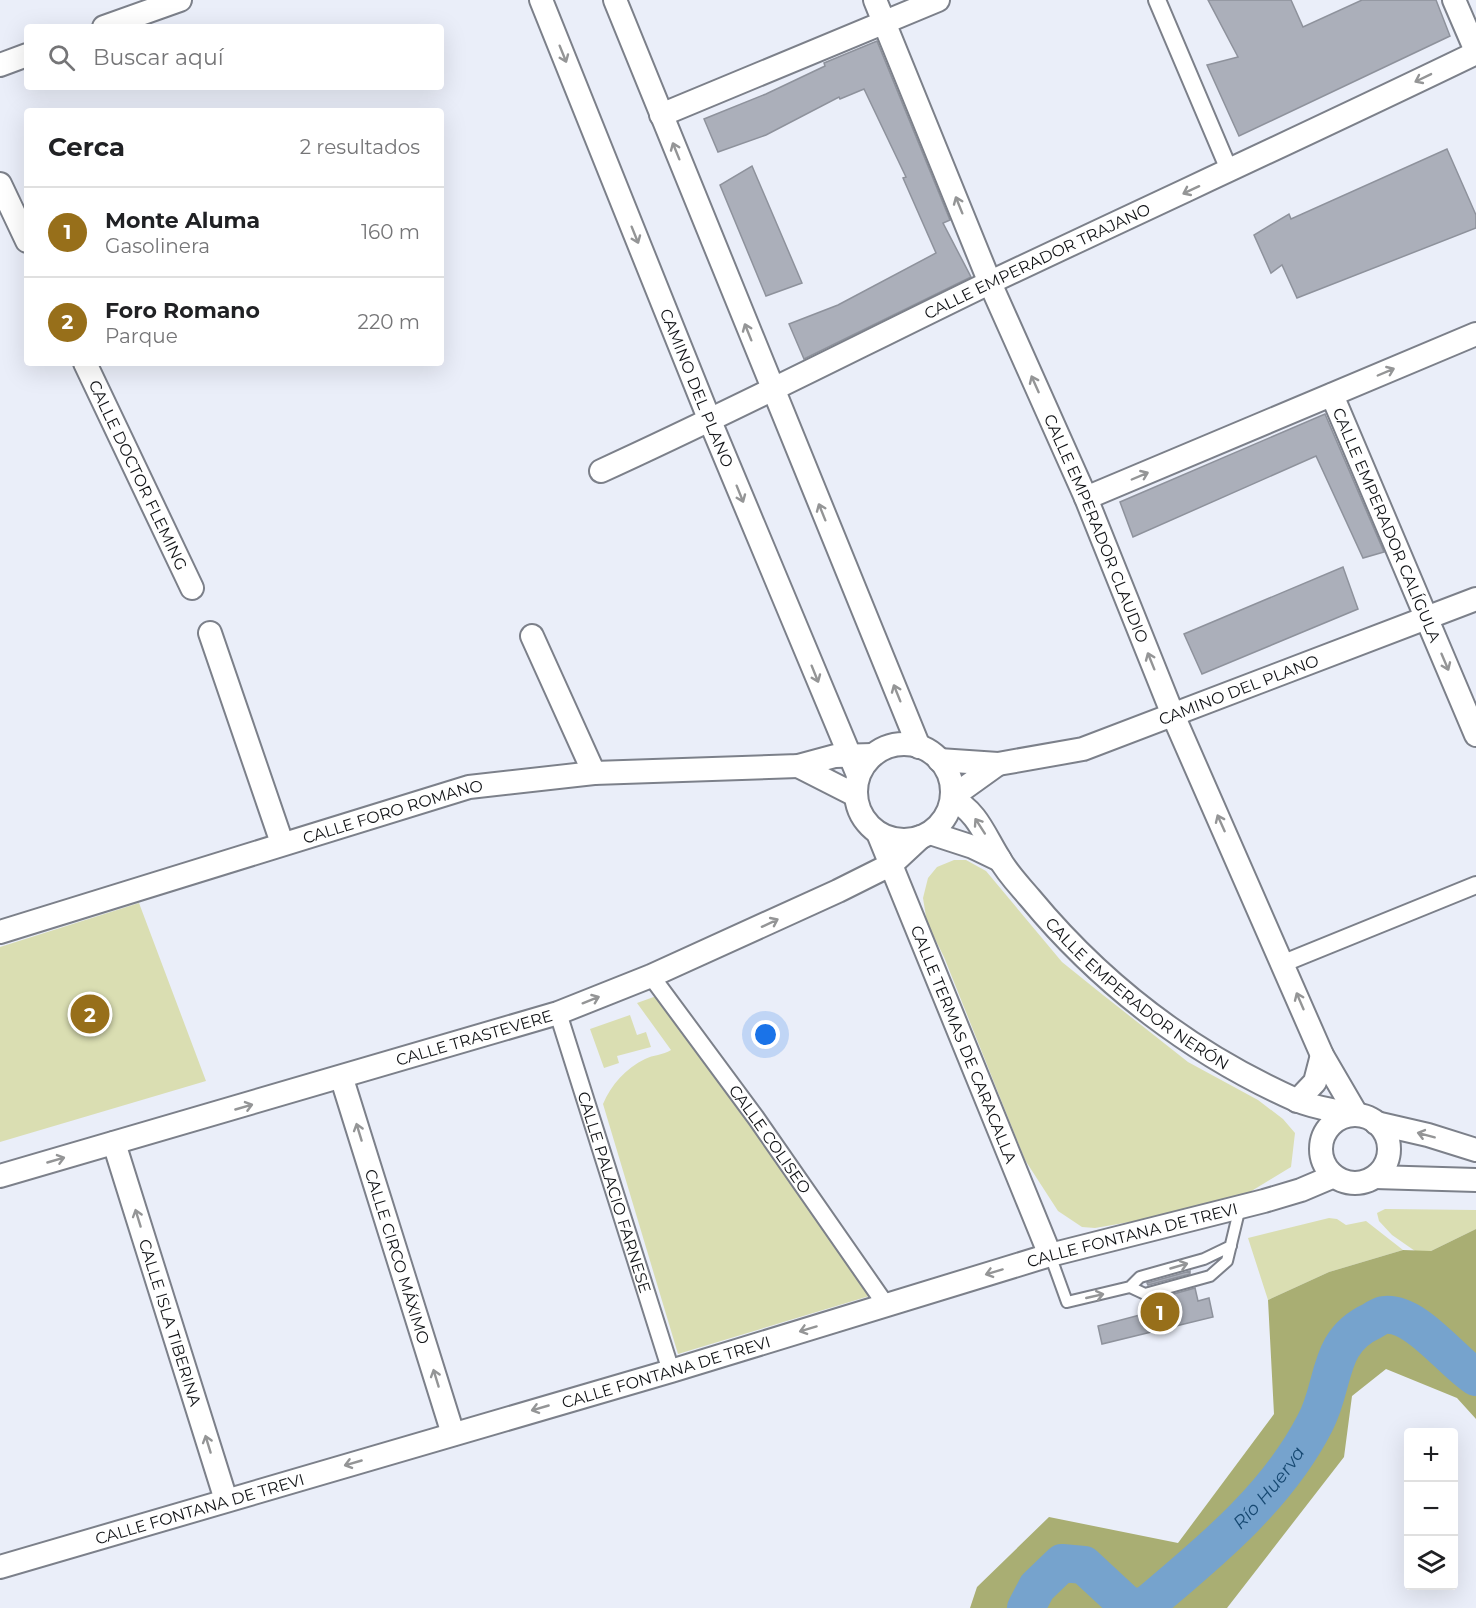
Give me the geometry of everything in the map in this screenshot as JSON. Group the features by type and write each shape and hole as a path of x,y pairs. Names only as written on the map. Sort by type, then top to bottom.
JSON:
{"street":[{"path":"112,24 180,0"},
{"name":"CAMINO DEL PLANO","path":"541,0 710,421 848,754 857,785"},
{"path":"615,0 772,391 919,747"},
{"name":"CALLE EMPERADOR CLAUDIO","path":"875,0 990,283 1086,498 1173,715 1284,963 1322,1055 1362,1118"},
{"path":"661,115 938,0"},
{"path":"1157,0 1230,172"},
{"path":"1454,0 1476,52"},
{"name":"CALLE EMPERADOR TRAJANO","path":"601,471 710,421 990,283 1230,172 1476,52"},
{"path":"0,64 24,56"},
{"path":"0,184 24,235"},
{"path":"1332,395 1476,334"},
{"name":"CALLE DOCTOR FLEMING","path":"86,366 192,588"},
{"name":"CALLE EMPERADOR CALÍGULA","path":"1086,498 1332,395 1476,735"},
{"name":"CAMINO DEL PLANO","path":"939,760 998,764 1083,749 1476,599"},
{"path":"210,633 282,843"},
{"path":"532,636 594,773"},
{"path":"891,746 919,747 939,760 950,777 952,798 944,819 926,835 899,840 878,834 861,816 857,785 873,754 891,746"},
{"name":"CALLE FORO ROMANO","path":"0,932 469,787 594,773 798,766 848,754 873,754"},
{"name":"CAMINO DEL PLANO","path":"952,798 998,764"},
{"name":"CALLE FORO ROMANO","path":"798,766 857,785"},
{"name":"CALLE EMPERADOR NERÓN","path":"952,798 969,810 1000,860 1069,943 1148,1014 1216,1058 1297,1101 1476,1150"},
{"name":"CALLE TERMAS DE CARACALLA","path":"878,834 1050,1255"},
{"name":"CALLE EMPERADOR NERÓN","path":"926,835 973,847 1000,860"},
{"name":"CALLE TRASTEVERE","path":"0,1176 342,1079 558,1013 651,976 764,926 892,864 926,835"},
{"path":"1284,963 1476,885"},
{"name":"CALLE COLISEO","path":"651,976 756,1118 886,1305"},
{"name":"CALLE PALACIO FARNESE","path":"558,1013 671,1371"},
{"path":"1322,1055 1315,1082 1297,1101 1322,1141"},
{"name":"CALLE CIRCO MÁXIMO","path":"342,1079 453,1434"},
{"path":"1375,1177 1382,1169 1389,1150 1383,1130 1362,1118 1333,1122 1322,1141 1322,1160 1334,1176 1354,1183 1375,1177 1476,1180"},
{"name":"CALLE ISLA TIBERINA","path":"114,1143 226,1500"},
{"name":"CALLE FONTANA DE TREVI","path":"0,1566 671,1371 1050,1255 1239,1208 1301,1190 1334,1176"}],"lane":[{"path":"1130,1287 1145,1294 1210,1276 1227,1261 1239,1208"},
{"path":"1050,1255 1066,1302 1130,1287 1140,1277 1204,1259 1231,1246"}],"green space":[{"path":"954,860 966,860 986,871 1062,962 1188,1062 1258,1100 1283,1119 1295,1133 1291,1167 1240,1198 1147,1219 1095,1228 1082,1227 1058,1211 1025,1160 944,957 927,923 923,898 928,878 937,867"},
{"path":"139,903 206,1081 0,1142 0,947"},
{"path":"662,994 876,1294 678,1354 603,1104 610,1090 625,1072 645,1059 671,1050 637,1003"},
{"path":"630,1015 637,1035 646,1032 651,1047 617,1056 619,1063 604,1068 590,1029"},
{"path":"1385,1209 1476,1210 1476,1229 1431,1251 1415,1251 1392,1235 1379,1221 1377,1213"},
{"path":"1329,1218 1337,1219 1346,1225 1366,1221 1403,1250 1329,1272 1268,1300 1248,1238"},
{"path":"1476,1229 1476,1419 1457,1398 1386,1369 1352,1396 1344,1457 1227,1608 970,1608 977,1587 1049,1517 1178,1543 1274,1414 1268,1300 1329,1272 1403,1250 1431,1251"}],"building":[{"path":"1208,0 1291,0 1303,27 1362,0 1436,0 1450,36 1239,136 1207,65 1238,57"},
{"path":"877,41 950,220 943,223 971,277 804,359 789,324 838,305 936,253 903,178 906,177 864,89 840,99 839,97 766,135 718,152 704,119 766,94 825,66 824,63"},
{"path":"1447,149 1476,215 1476,228 1297,298 1282,265 1271,273 1254,235 1289,214 1291,219"},
{"path":"752,166 802,283 766,296 720,185"},
{"path":"1325,414 1384,552 1363,558 1316,456 1133,537 1120,502"},
{"path":"1343,567 1358,609 1202,674 1184,634"},
{"path":"1190,1271 1190,1274 1148,1285 1147,1283"},
{"path":"1195,1288 1198,1301 1209,1298 1213,1317 1102,1344 1098,1326 1155,1311 1152,1300"}],"waterway":[{"name":"Río Huerva","path":"1026,1608 1037,1587 1062,1563 1084,1565 1127,1605 1143,1608 1215,1546 1260,1501 1281,1476 1315,1423 1322,1408 1339,1352 1357,1330 1378,1318 1384,1315 1396,1316 1408,1321 1432,1338 1476,1377"}],"place":[{"name":"Foro Romano","path":"90,1014"},
{"name":"Monte Aluma","path":"1160,1312"}]}
